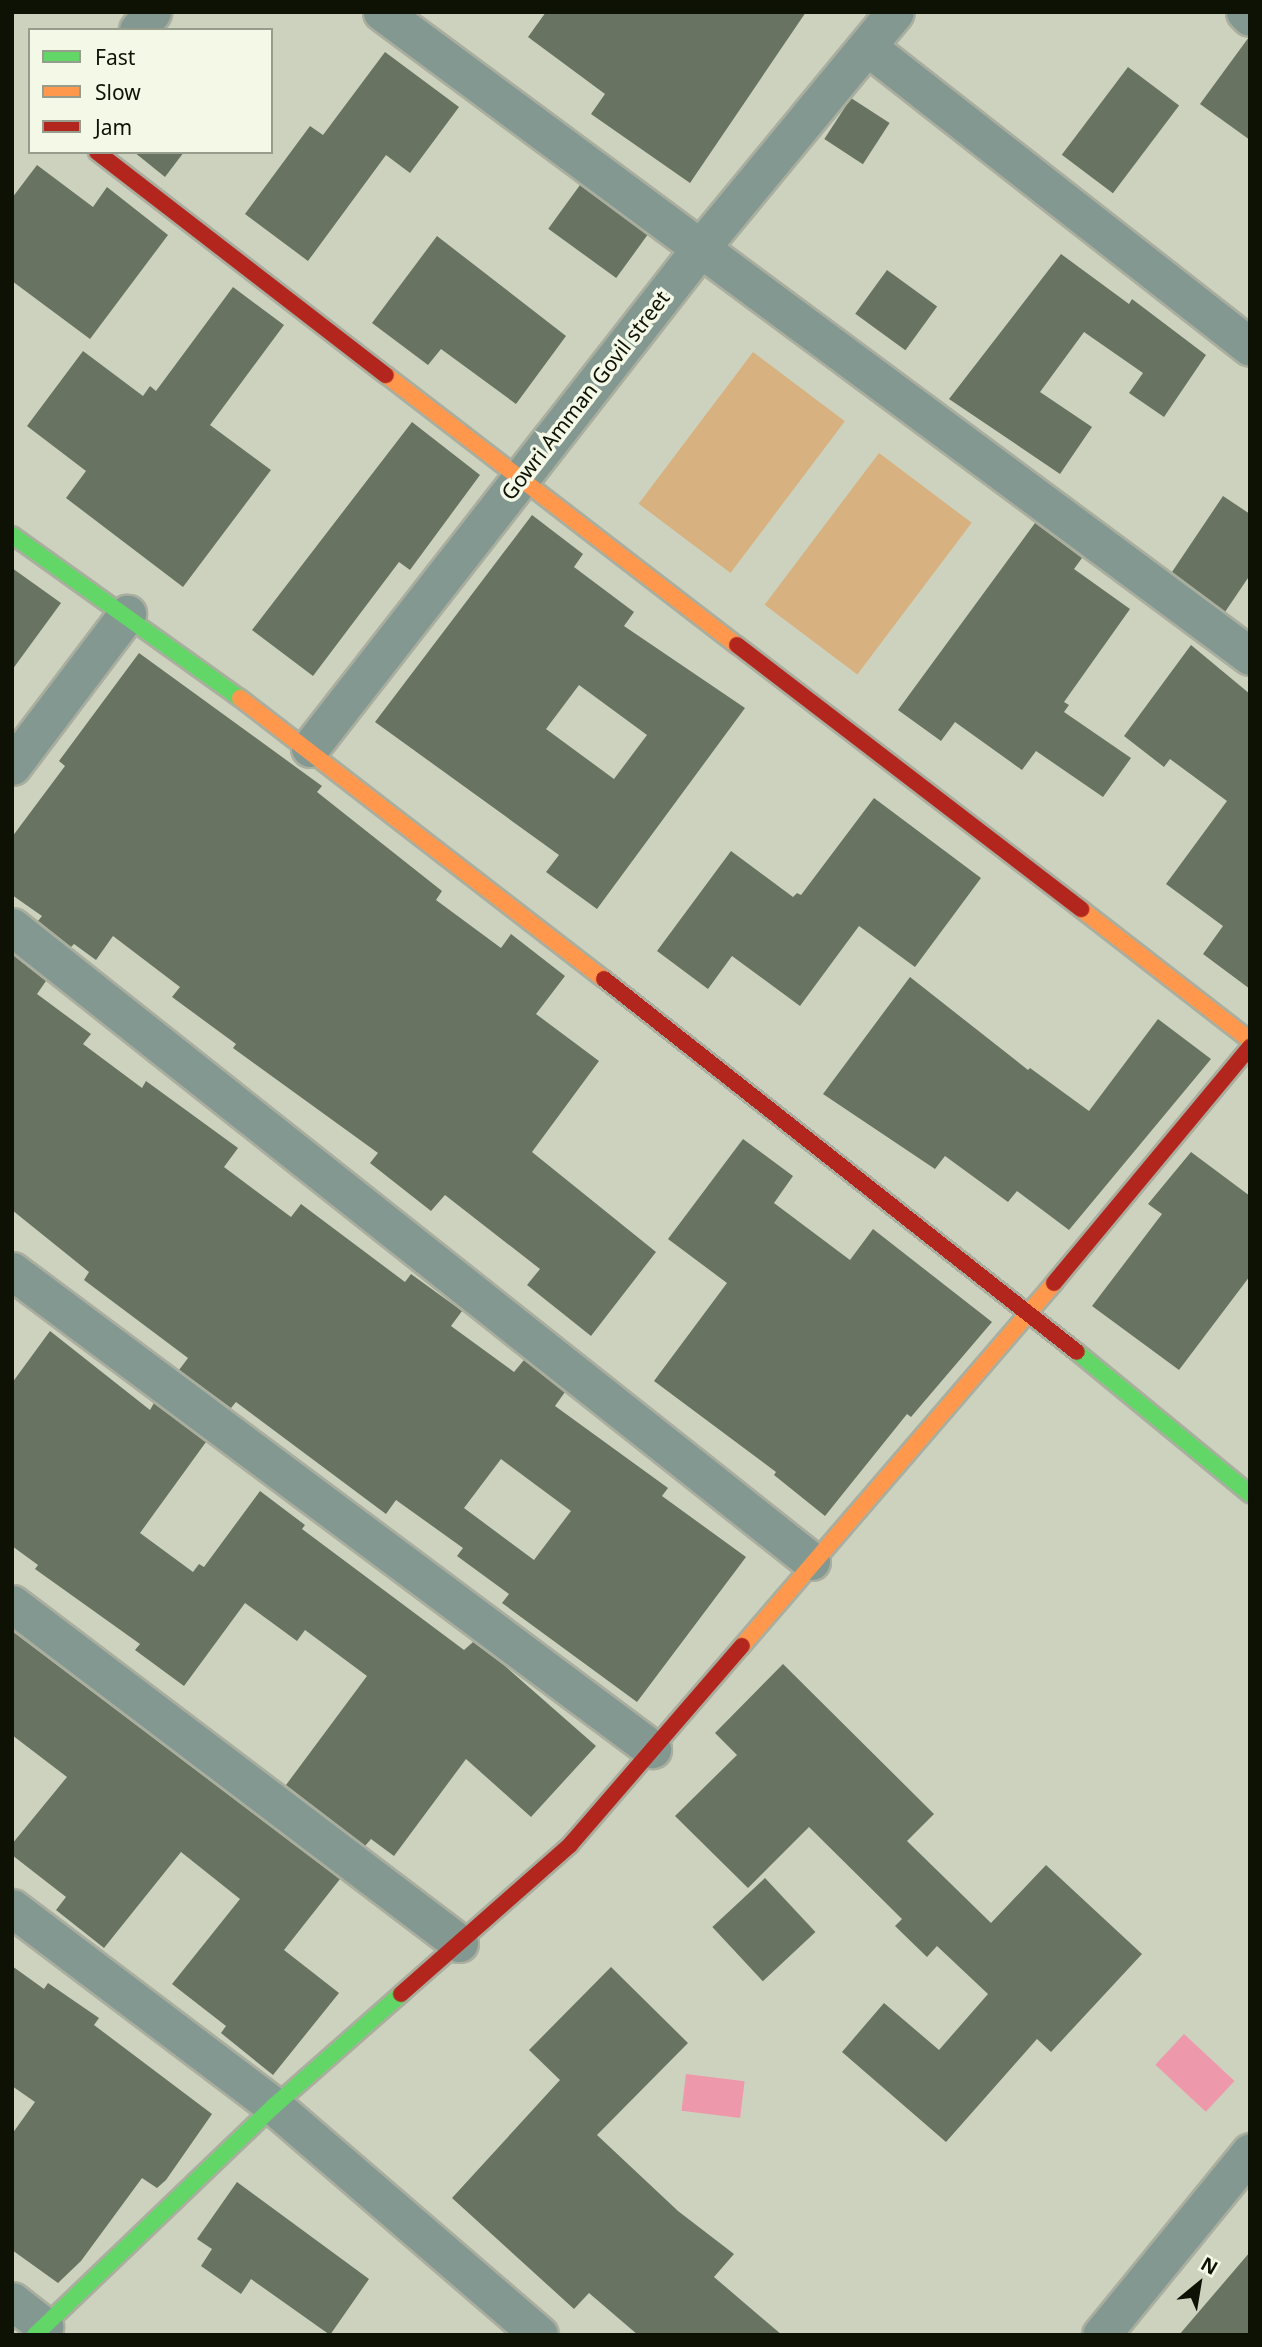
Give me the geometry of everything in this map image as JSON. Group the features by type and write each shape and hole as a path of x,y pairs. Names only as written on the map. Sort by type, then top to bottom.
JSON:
{"street":[{"path":"140,28 152,12"},
{"path":"382,12 702,246 1250,656"},
{"name":"Gowri Amman Govil street","path":"310,748 702,246 869,48 895,12"},
{"path":"1245,12 1250,16"},
{"path":"869,48 1250,347"},
{"path":"100,154 1250,1040"},
{"path":"12,534 310,748 1030,1313 1250,1494"},
{"path":"12,766 127,614"},
{"path":"12,927 811,1561"},
{"path":"12,2301 40,2330 274,2106 570,1845 811,1561 1030,1313 1250,1047"},
{"path":"12,1271 652,1749"},
{"path":"12,1604 459,1943"},
{"path":"12,1908 274,2106 539,2335"},
{"path":"1101,2335 1250,2152"}],"shaded area":[{"path":"753,352 845,421 730,573 639,504"},
{"path":"879,453 972,523 857,675 765,605"},
{"path":"1184,2034 1234,2081 1206,2112 1155,2065"},
{"path":"686,2074 745,2081 740,2118 681,2111"}],"building":[{"path":"546,12 806,12 690,183 591,114 605,94 528,37"},
{"path":"1250,37 1250,140 1200,104"},
{"path":"385,52 459,107 410,173 386,155 308,261 245,214 310,126 323,135"},
{"path":"1128,67 1179,106 1113,193 1062,155"},
{"path":"851,98 890,123 863,164 824,139"},
{"path":"136,154 182,154 165,177"},
{"path":"37,165 93,207 107,187 168,235 90,339 12,281 12,198"},
{"path":"580,185 648,234 616,278 548,229"},
{"path":"437,236 566,336 516,404 441,349 428,365 372,323"},
{"path":"1061,254 1129,304 1132,299 1206,355 1164,417 1129,393 1143,373 1084,332 1040,392 1092,427 1060,474 949,399"},
{"path":"887,270 937,306 905,350 855,314"},
{"path":"233,287 284,325 210,425 271,470 183,587 66,498 86,471 27,426 83,351 143,396 150,386 156,391"},
{"path":"412,422 480,475 410,570 399,562 313,676 252,630"},
{"path":"1223,496 1250,514 1250,575 1225,612 1172,572"},
{"path":"532,515 583,554 574,567 634,612 624,626 745,708 597,909 546,872 559,855 375,722","holes":["579,685 647,735 614,779 546,729"]},
{"path":"1035,523 1082,558 1074,569 1130,609 1064,702 1069,705 1064,712 1131,758 1103,797 1036,751 1022,770 955,722 941,741 898,710"},
{"path":"12,568 61,603 12,670"},
{"path":"1191,645 1250,694 1250,989 1203,954 1223,926 1166,884 1227,801 1170,759 1164,767 1124,736"},
{"path":"139,653 322,786 317,792 442,891 436,900 501,948 511,934 565,976 536,1014 599,1061 532,1152 656,1252 591,1336 527,1285 540,1269 445,1195 431,1211 370,1163 378,1153 233,1048 236,1044 172,997 180,987 113,936 96,960 74,944 71,947 38,921 42,916 12,895 12,837 65,766 59,761"},
{"path":"874,798 981,878 915,967 859,926 800,1006 732,956 708,989 657,951 731,851 793,897 797,893 801,895"},
{"path":"13,955 46,981 37,994 91,1034 83,1044 142,1088 146,1081 238,1148 224,1167 291,1217 301,1204 405,1282 411,1274 462,1311 451,1326 514,1372 524,1360 527,1362 565,1392 555,1406 668,1488 662,1496 746,1557 637,1702 502,1603 509,1594 457,1556 463,1548 396,1500 386,1514 236,1402 231,1408 179,1370 188,1358 84,1280 89,1272 12,1210","holes":["501,1459 571,1511 534,1560 464,1508"]},
{"path":"910,977 1028,1070 1030,1068 1089,1111 1158,1019 1211,1059 1069,1230 1017,1191 1008,1202 945,1156 935,1169 823,1094"},
{"path":"743,1139 793,1176 774,1203 850,1260 873,1229 992,1322 911,1417 907,1414 825,1516 774,1475 776,1472 654,1381 727,1283 668,1239"},
{"path":"1191,1152 1250,1196 1250,1276 1179,1370 1092,1306 1162,1214 1148,1204"},
{"path":"50,1331 150,1410 154,1403 206,1442 140,1533 193,1572 199,1564 204,1567 260,1491 305,1525 302,1529 464,1650 473,1642 505,1666 596,1746 531,1817 466,1759 394,1856 371,1839 365,1846 286,1785 367,1676 305,1630 297,1641 245,1603 184,1686 135,1650 140,1644 35,1569 38,1565 12,1546 12,1383"},
{"path":"12,1631 340,1879 284,1950 339,1993 273,2075 221,2033 226,2026 172,1984 240,1899 181,1852 104,1948 56,1910 66,1897 12,1855 12,1844 67,1777 12,1735"},
{"path":"783,1664 934,1814 907,1841 991,1923 1046,1865 1142,1954 1051,2052 1037,2039 946,2142 842,2052 884,2003 939,2050 988,1994 937,1946 927,1957 895,1926 902,1919 809,1827 748,1888 675,1816 737,1755 715,1733"},
{"path":"765,1878 815,1932 763,1981 712,1927"},
{"path":"12,1966 44,1989 48,1983 99,2018 94,2025 212,2114 166,2180 157,2188 142,2178 81,2261 58,2283 12,2250 12,2134 35,2102 12,2086"},
{"path":"611,1967 688,2043 597,2135 678,2211 734,2254 714,2277 782,2335 638,2335 589,2293 574,2309 452,2198 560,2080 529,2050"},
{"path":"237,2182 369,2279 330,2335 251,2279 241,2294 201,2266 212,2249 197,2239"},
{"path":"1250,2252 1250,2335 1179,2335"}],"traffic: fast":[{"path":"12,535 240,698"},
{"path":"1077,1352 1250,1494"},
{"path":"35,2335 274,2106 401,1994"}],"traffic: slow":[{"path":"386,375 737,645"},
{"path":"240,698 604,979"},
{"path":"1081,909 1250,1040"},
{"path":"742,1646 1054,1283"}],"traffic: jam":[{"path":"100,154 386,375"},
{"path":"737,645 1081,909"},
{"path":"604,979 1077,1352"},
{"path":"1054,1283 1250,1047"},
{"path":"401,1994 570,1845 742,1646"}]}
